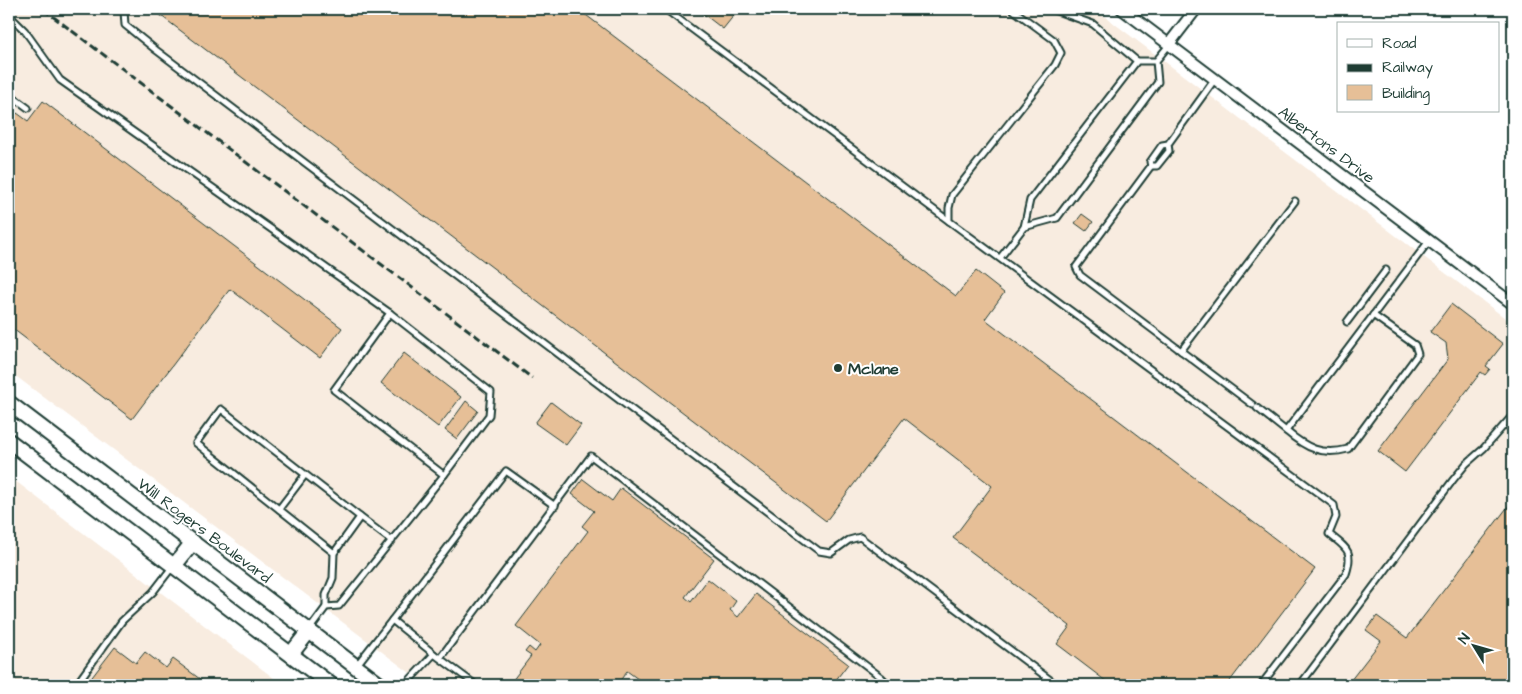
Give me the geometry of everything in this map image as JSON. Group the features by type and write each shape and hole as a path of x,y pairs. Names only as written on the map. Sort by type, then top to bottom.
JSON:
{"main road":[{"name":"Will Rogers Boulevard","path":"9,403 380,685"},
{"path":"9,441 332,685"},
{"path":"174,566 193,542"},
{"path":"291,654 309,631"}],"street":[{"name":"Albertons Drive","path":"1122,9 1513,304"},
{"path":"1170,44 1196,9"}],"lane":[{"path":"125,9 126,25 156,50 819,551 831,553 849,540 860,537 1057,685"},
{"path":"665,9 1334,505 1336,517 1329,534 1347,548 1350,561 1346,574 1261,685"},
{"path":"949,221 952,195 1055,65 1061,52 1054,40 1012,9"},
{"path":"1051,9 1093,24 1137,61 1156,61"},
{"path":"9,15 25,31 60,80 390,314 491,392 489,414 444,475 339,606 326,607"},
{"path":"1024,227 1057,218 1158,82 1156,61 1170,44"},
{"path":"1000,258 1024,227 1030,200 1137,61"},
{"path":"1151,166 1157,166 1169,151 1168,144 1215,79"},
{"path":"9,94 28,108"},
{"path":"1168,144 1162,145 1150,162 1151,166 1076,268 1080,275 1299,441 1319,451 1336,452 1348,449 1418,354 1415,345 1373,315"},
{"path":"1181,351 1295,202"},
{"path":"1286,431 1429,240"},
{"path":"1347,322 1386,270"},
{"path":"390,314 334,390 444,475"},
{"path":"334,553 196,443 221,409 392,541"},
{"path":"1300,685 1453,480 1513,416"},
{"path":"440,658 592,456 889,685"},
{"path":"356,667 506,471 554,506"},
{"path":"279,509 305,474"},
{"path":"309,631 326,607 326,595 333,578 334,553 360,517"},
{"path":"76,685 122,621 153,592 174,566"},
{"path":"392,620 476,685"},
{"path":"405,685 434,654"}],"shaded area":[{"path":"9,9 1095,9 1513,324 1513,685 426,685 9,371"},
{"path":"9,476 147,582 283,685 9,685"}],"building":[{"name":"Mclane","path":"164,9 578,9 956,296 976,271 1004,293 985,319 1315,569 1227,685 1111,685 1057,644 1070,626 953,538 992,486 904,418 826,521 160,15"},
{"path":"697,9 739,9 723,29"},
{"path":"43,101 342,328 320,358 230,289 132,419 9,326 9,122 17,113 28,121"},
{"path":"1082,214 1093,222 1086,231 1075,223"},
{"path":"1451,304 1503,344 1486,366 1490,369 1485,375 1481,372 1405,472 1378,451 1448,359 1446,343 1430,332"},
{"path":"404,353 461,397 438,427 381,383"},
{"path":"466,401 478,411 457,439 445,430"},
{"path":"551,402 581,425 566,445 535,423"},
{"path":"583,479 612,501 621,488 714,559 685,597 691,602 708,579 736,601 730,610 738,617 756,594 848,664 832,685 646,685 627,671 617,685 509,685 531,656 525,652 529,647 535,652 540,645 516,626 588,531 582,526 594,511 572,494"},
{"path":"1513,500 1513,685 1347,685 1381,641 1366,630 1377,616 1407,638"},
{"path":"115,647 136,663 145,652 166,668 173,659 208,685 86,685"}],"railway":[{"path":"43,9 532,378"}],"place":[{"name":"Mclane","path":"838,368"}]}
